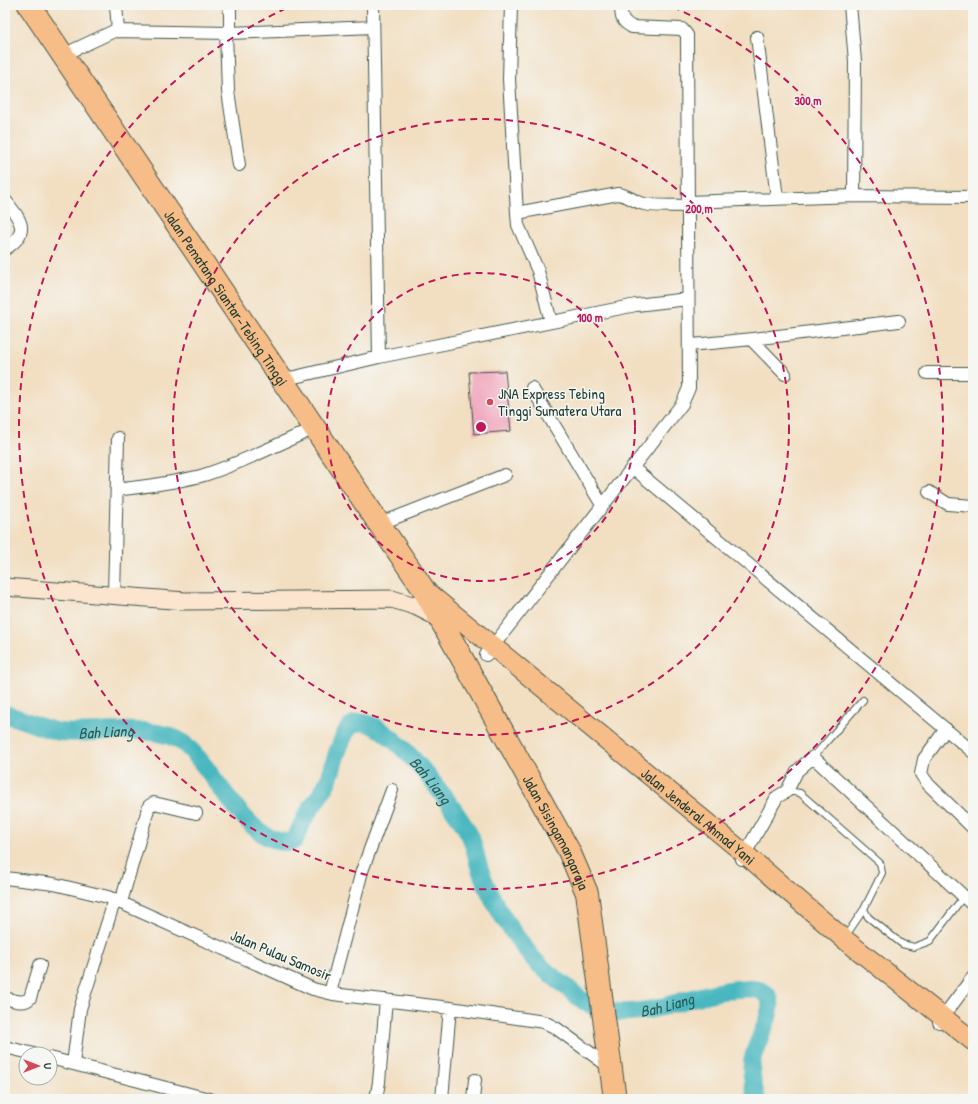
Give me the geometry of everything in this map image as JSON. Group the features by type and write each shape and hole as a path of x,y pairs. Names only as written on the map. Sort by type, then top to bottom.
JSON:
{"highway":[{"name":"Jalan Pematang Siantar–Tebing Tinggi","path":"29,5 424,590"},
{"name":"Jalan Sisingamangaraja","path":"424,590 569,852 587,893 615,1099"}],"main road":[{"name":"Jalan Jenderal Ahmad Yani","path":"424,590 489,650 843,941 941,1019 973,1041"},
{"name":"Jalan Jenderal Ahmad Yani","path":"440,618 489,650"},
{"name":"Jalan Jenderal Ahmad Yani","path":"941,1019 973,1049"}],"street":[{"path":"116,5 118,31"},
{"path":"230,5 228,33 228,91 239,165"},
{"path":"373,5 379,357"},
{"path":"511,5 509,79 518,225 538,271 552,322"},
{"path":"489,650 686,397 689,388 687,35 682,29 632,27 625,23 621,18 621,5"},
{"path":"850,5 855,61 854,196"},
{"path":"63,55 114,31 228,33 373,27"},
{"path":"757,37 777,198"},
{"path":"517,213 618,194 624,194 638,203 646,205 688,204 777,198 854,196 973,197"},
{"path":"5,200 21,221 21,230 18,239 5,250"},
{"path":"282,380 379,357 636,305 688,299"},
{"path":"689,345 752,340 898,321"},
{"path":"752,340 785,374"},
{"path":"927,373 973,373"},
{"path":"532,388 602,505"},
{"path":"117,490 166,484 204,475 236,464 314,428"},
{"path":"114,595 118,438"},
{"path":"632,467 973,752"},
{"path":"379,524 505,475"},
{"path":"929,492 948,504 973,506"},
{"path":"5,586 185,601 392,599 415,606 440,618"},
{"path":"392,599 405,592 424,590"},
{"path":"946,729 924,759 921,774 928,784 973,828"},
{"path":"743,858 777,797 787,791 797,771 813,757 973,905"},
{"path":"330,994 362,872 392,790"},
{"path":"73,1064 80,1009 118,901 149,806 154,803 196,813"},
{"name":"Jalan Pulau Samosir","path":"5,878 54,884 118,901 313,989 330,994 450,1008 544,1022 556,1028 611,1068"},
{"path":"5,998 22,1002 28,1001 40,965"},
{"path":"941,1019 973,977"},
{"path":"376,1099 379,1082 386,1000"},
{"path":"442,1099 450,1008"},
{"path":"5,1047 18,1050"},
{"path":"58,1060 209,1099"},
{"path":"473,1099 474,1080"}],"lane":[{"path":"813,757 864,700"},
{"path":"787,791 800,793 880,863 882,873 864,909 843,941"},
{"path":"864,909 868,917 902,944 914,947 930,941 964,896"}],"building":[{"name":"JNA Express Tebing Tinggi Sumatera Utara","path":"505,371 511,431 474,434 469,372"}],"waterway":[{"name":"Bah Liang","path":"5,714 60,732 140,731 170,736 183,743 195,754 247,821 262,833 278,841 294,841 304,819 328,781 339,748 349,727 354,724 367,723 383,731 418,764 462,822 471,838 479,867 490,893 500,912 519,940 539,965 580,999 591,1006 603,1010 637,1012 700,996 737,989 753,989 764,993 770,1001 769,1015 753,1056 752,1067 757,1099"}],"place":[{"name":"JNA Express Tebing Tinggi Sumatera Utara","path":"490,402"}]}
